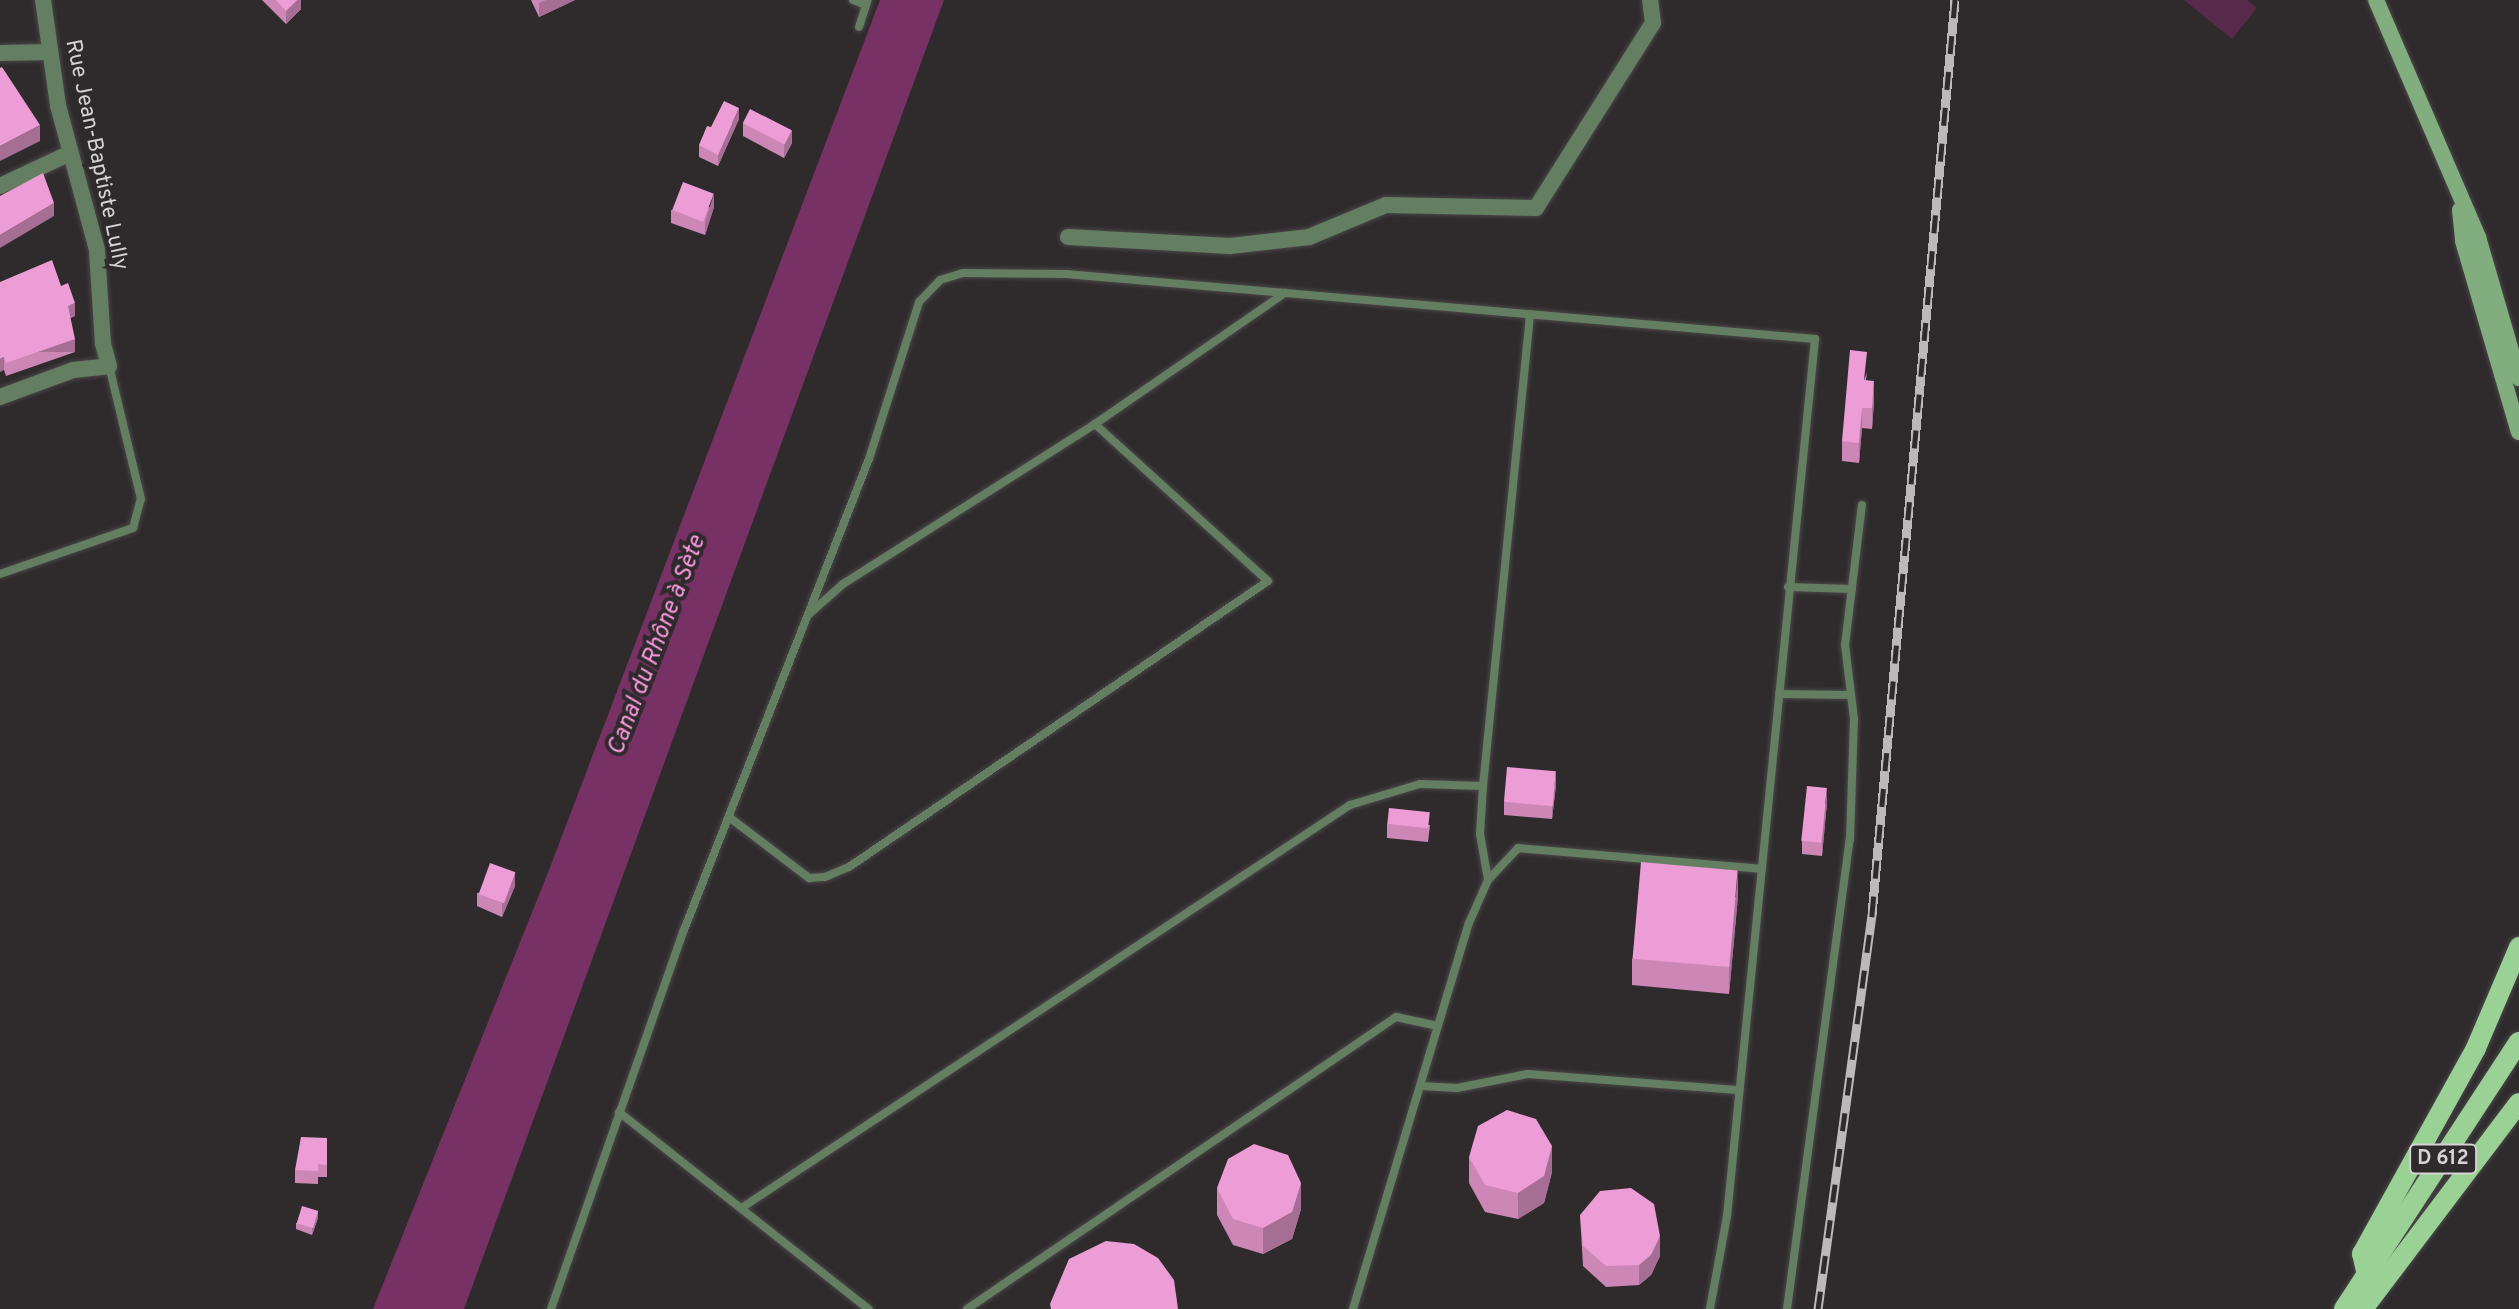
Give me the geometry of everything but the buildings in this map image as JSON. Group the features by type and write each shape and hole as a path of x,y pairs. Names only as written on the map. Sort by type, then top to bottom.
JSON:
{"main road":[{"path":"2376,0 2458,201 2478,237 2519,378"},
{"path":"2458,201 2463,241 2519,432"},
{"path":"2367,1275 2362,1254 2476,1048 2519,947"},
{"name":"D 612","path":"2344,1309 2519,1042"},
{"path":"2363,1309 2519,1103"}],"street":[{"name":"Rue Jean-Baptiste Lully","path":"43,0 49,52 70,153 97,250 103,344 109,366"},
{"path":"1068,237 1230,246 1309,237 1386,205 1536,208 1653,23 1650,0"},
{"path":"0,53 49,52"},
{"path":"0,186 70,153"},
{"path":"0,397 73,370 109,366"}],"lane":[{"path":"853,0 867,3 859,27"},
{"path":"551,1309 619,1112 729,817 869,459 919,302 940,280 963,273 1066,274 1815,339 1737,1090 1727,1216 1710,1309"},
{"path":"809,614 843,584 1095,424 1286,293"},
{"path":"1488,880 1480,834 1483,786 1530,314"},
{"path":"0,574 133,528 141,499 109,366"},
{"path":"729,817 809,878 825,877 849,867 1268,581 1095,424"},
{"path":"1787,1309 1850,839 1851,695 1845,645 1862,505"},
{"path":"1788,587 1852,589"},
{"path":"1779,694 1851,695"},
{"path":"743,1207 1311,827 1350,805 1420,784 1483,786"},
{"path":"1353,1309 1469,923 1488,880 1518,848 1762,869"},
{"path":"967,1309 1396,1017 1438,1026"},
{"path":"1421,1086 1457,1088 1528,1074 1737,1090"},
{"path":"619,1112 743,1207 868,1309"}],"shaded area":[{"path":"2184,0 2247,0 2257,8 2232,39"}],"water":[{"name":"Canal du Rhône à Sète","path":"880,0 944,0 464,1309 373,1309 549,870"}],"railway":[{"path":"1818,1309 1872,914 1955,0"}]}
